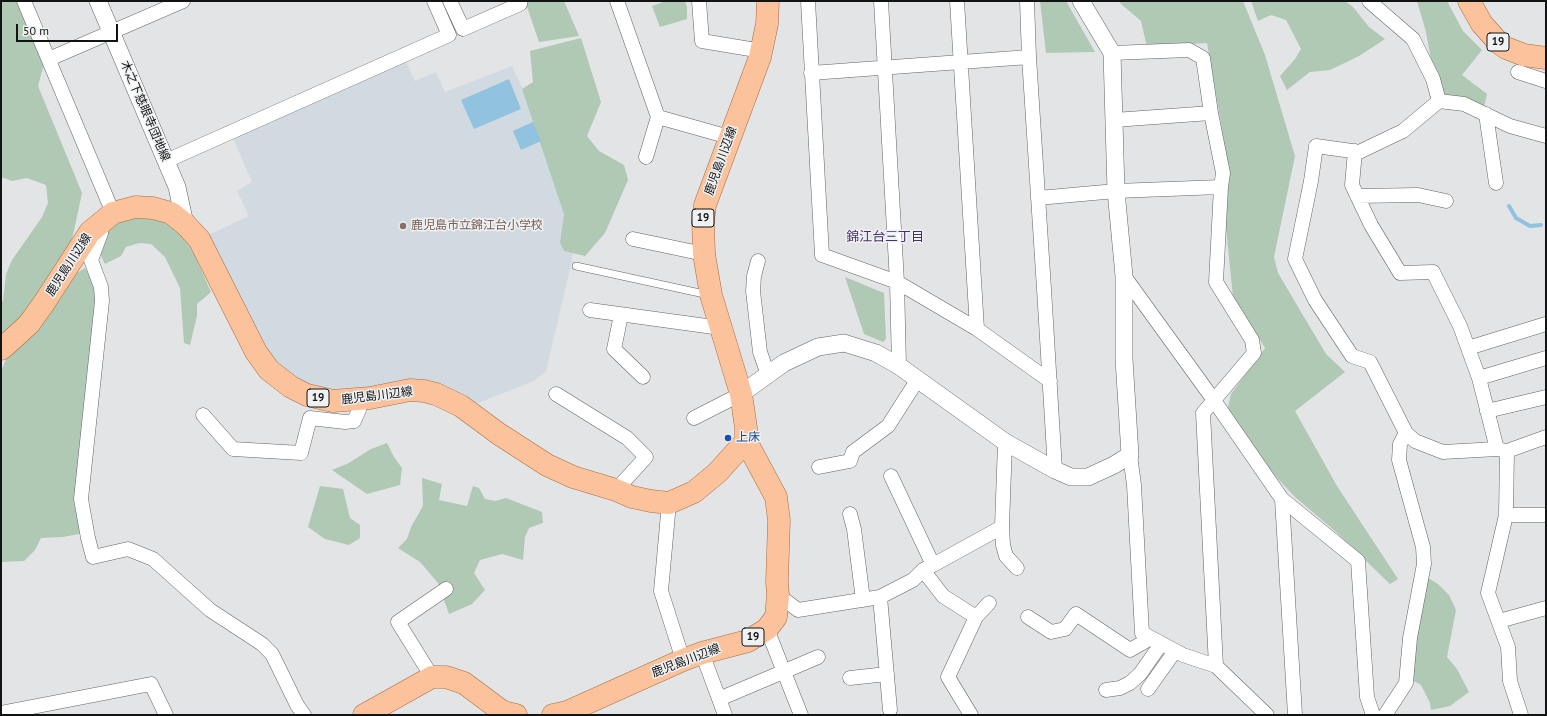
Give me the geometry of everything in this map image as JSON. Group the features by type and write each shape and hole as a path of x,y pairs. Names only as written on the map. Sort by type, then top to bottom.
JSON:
{"main road":[{"name":"鹿児島川辺線","path":"553,715 567,712 693,656 748,641 767,630 776,617 780,520 776,497 746,441 741,394 711,295 704,254 703,222 705,205 762,50 767,24 768,1"},
{"name":"19","path":"1469,1 1482,24 1506,48 1524,55 1546,58"},
{"name":"鹿児島川辺線","path":"1,349 29,324 90,232 107,218 135,207 153,208 171,213 185,224 199,239 246,332 269,370 291,387 307,395 332,401 358,399 410,390 436,394 461,406 505,438 547,465 573,477 616,490 632,497 669,503"},
{"path":"669,503 694,492 716,473 746,441"},
{"path":"364,715 432,677 446,677 464,683 503,712 516,715"}],"street":[{"path":"24,1 49,59 107,218 91,260 101,287 102,301 81,499 93,556 128,549 153,559 210,610 262,644 272,654 297,705 304,715"},
{"name":"木之下慈眼寺団地線","path":"98,1 177,187 185,224"},
{"path":"49,59 183,1"},
{"path":"166,161 449,35 434,1"},
{"path":"450,1 463,29 520,4 519,1"},
{"path":"617,1 658,117 646,157"},
{"path":"699,1 702,42 762,50"},
{"path":"808,1 822,256 897,282 977,329 1050,381"},
{"path":"880,1 897,282 899,366"},
{"path":"957,1 977,329"},
{"path":"1027,1 1029,57 1055,470"},
{"path":"1081,1 1112,53 1116,191 1124,276 1124,359 1130,455 1134,485 1142,633 1183,655 1216,666 1268,715"},
{"path":"1369,1 1413,39 1433,79 1439,101"},
{"path":"1112,53 1189,50 1202,58 1223,173 1216,282 1252,340 1254,354 1213,399 1203,413 1216,666"},
{"path":"811,73 1029,57"},
{"path":"1518,72 1546,81"},
{"path":"1546,136 1510,126 1464,104 1439,101 1403,131 1359,152 1316,146 1311,181 1295,259 1315,300 1352,356 1370,362 1406,433 1415,441 1443,452 1502,450 1546,437"},
{"path":"1114,120 1211,113"},
{"path":"1486,114 1496,183"},
{"path":"658,117 729,138"},
{"path":"1355,151 1352,185 1371,225 1400,273 1433,272 1460,326 1479,378 1487,411 1502,450 1506,515 1488,593 1508,647 1510,681 1521,715"},
{"path":"1038,198 1116,191 1221,187"},
{"path":"1357,196 1418,196 1446,201"},
{"path":"633,239 704,254"},
{"path":"758,261 754,276 753,292 760,352 768,375"},
{"path":"1124,276 1213,399 1282,499 1358,562 1367,697 1373,715"},
{"path":"590,310 721,328"},
{"path":"621,315 614,349 643,377"},
{"path":"1468,348 1527,324 1546,324"},
{"path":"694,418 741,394 784,363 818,346 844,343 876,352 899,366 1005,442 1055,470 1071,477 1088,477 1114,465 1130,455"},
{"path":"1479,378 1546,358"},
{"path":"819,467 850,461 853,452 888,426 918,380"},
{"path":"556,394 627,438 646,457 616,490"},
{"path":"1487,411 1546,397"},
{"path":"203,415 234,449 302,453 310,418 345,422 354,421 359,410 358,399"},
{"path":"1385,715 1406,683 1410,638 1424,564 1423,547 1399,460 1400,444 1406,433"},
{"path":"1005,442 1002,527 1003,545 1006,556 1017,568"},
{"path":"892,476 928,568 943,596 976,617"},
{"path":"1282,499 1295,715"},
{"path":"669,503 661,591 693,656 719,699 725,715"},
{"path":"850,514 854,529 863,600"},
{"path":"1506,515 1544,515"},
{"path":"778,595 798,610 880,598 913,580 928,568 1002,527"},
{"path":"432,677 398,622 446,589"},
{"path":"880,598 890,710"},
{"path":"971,715 948,677 976,617 989,603"},
{"path":"1498,621 1546,608"},
{"path":"1028,617 1051,632 1065,629 1076,614 1130,650 1156,641"},
{"path":"767,630 801,715"},
{"path":"1106,690 1120,688 1130,683 1140,674 1156,641"},
{"path":"1148,689 1175,651"},
{"path":"719,699 818,657"},
{"path":"850,678 887,674"},
{"path":"1,713 151,684 166,715"}],"lane":[{"path":"576,266 711,295"}],"shaded area":[{"name":"鹿児島市立錦江台小学校","path":"406,62 415,81 436,72 445,92 512,66 548,143 583,202 570,269 546,371 534,381 473,405 334,392 314,387 295,378 273,362 208,235 249,216 237,191 252,182 232,136"}],"green space":[{"path":"1,1 17,1 44,64 38,86 82,193 70,249 35,304 1,341 1,303 3,301 6,274 12,260 42,217 48,203 46,185 27,178 12,181 1,177"},
{"path":"525,1 564,1 579,36 539,42"},
{"path":"666,1 685,1 687,7 687,19 660,27 652,6"},
{"path":"1040,1 1066,1 1095,52 1046,53"},
{"path":"1119,1 1243,1 1265,55 1295,156 1274,257 1278,273 1326,354 1345,372 1295,411 1337,486 1398,579 1390,584 1335,531 1295,497 1250,449 1226,416 1231,394 1265,348 1233,297 1225,218 1229,170 1207,43 1147,47 1141,21"},
{"path":"1251,1 1345,1 1353,7 1369,27 1385,39 1359,56 1330,70 1310,72 1287,90 1280,76 1295,59 1301,49 1286,20 1271,15 1258,21"},
{"path":"1417,1 1447,1 1463,31 1482,50 1462,75 1487,94 1482,116 1449,103 1437,92 1441,81 1432,65 1426,32"},
{"path":"581,38 601,102 587,136 599,151 624,165 628,180 605,233 585,256 564,251 560,243 564,214 522,89 533,82 530,51"},
{"path":"126,216 162,216 183,235 196,258 211,292 197,304 197,316 190,345 184,343 180,288 165,257 151,244 139,243 126,247 121,256 105,264 99,252 109,221"},
{"path":"85,268 97,287 79,534 63,537 41,538 35,550 24,561 1,562 1,372 6,359 32,331 72,276"},
{"path":"845,277 884,293 886,339 883,342 864,334"},
{"path":"387,443 394,457 402,468 400,485 367,494 332,470 347,464 371,449"},
{"path":"422,478 442,484 439,500 467,506 473,486 479,488 485,499 495,501 506,498 542,512 543,523 529,528 525,537 523,560 502,554 480,560 474,573 485,590 472,604 449,614 438,583 420,562 398,548 407,539 411,527 423,506"},
{"path":"320,486 343,489 350,518 360,525 360,538 349,545 325,539 308,527"},
{"path":"1428,578 1438,584 1449,595 1456,610 1447,657 1457,669 1469,692 1450,706 1431,710 1430,703 1421,685 1405,676"}],"water":[{"path":"509,79 521,109 474,129 461,100"},
{"path":"533,122 541,141 521,150 513,131"}],"waterway":[{"path":"1509,206 1516,218 1530,226 1541,225"}],"place":[{"name":"鹿児島市立錦江台小学校","path":"403,226"},
{"name":"上床","path":"728,438"}],"district":[{"name":"錦江台三丁目","path":"885,237"}]}
